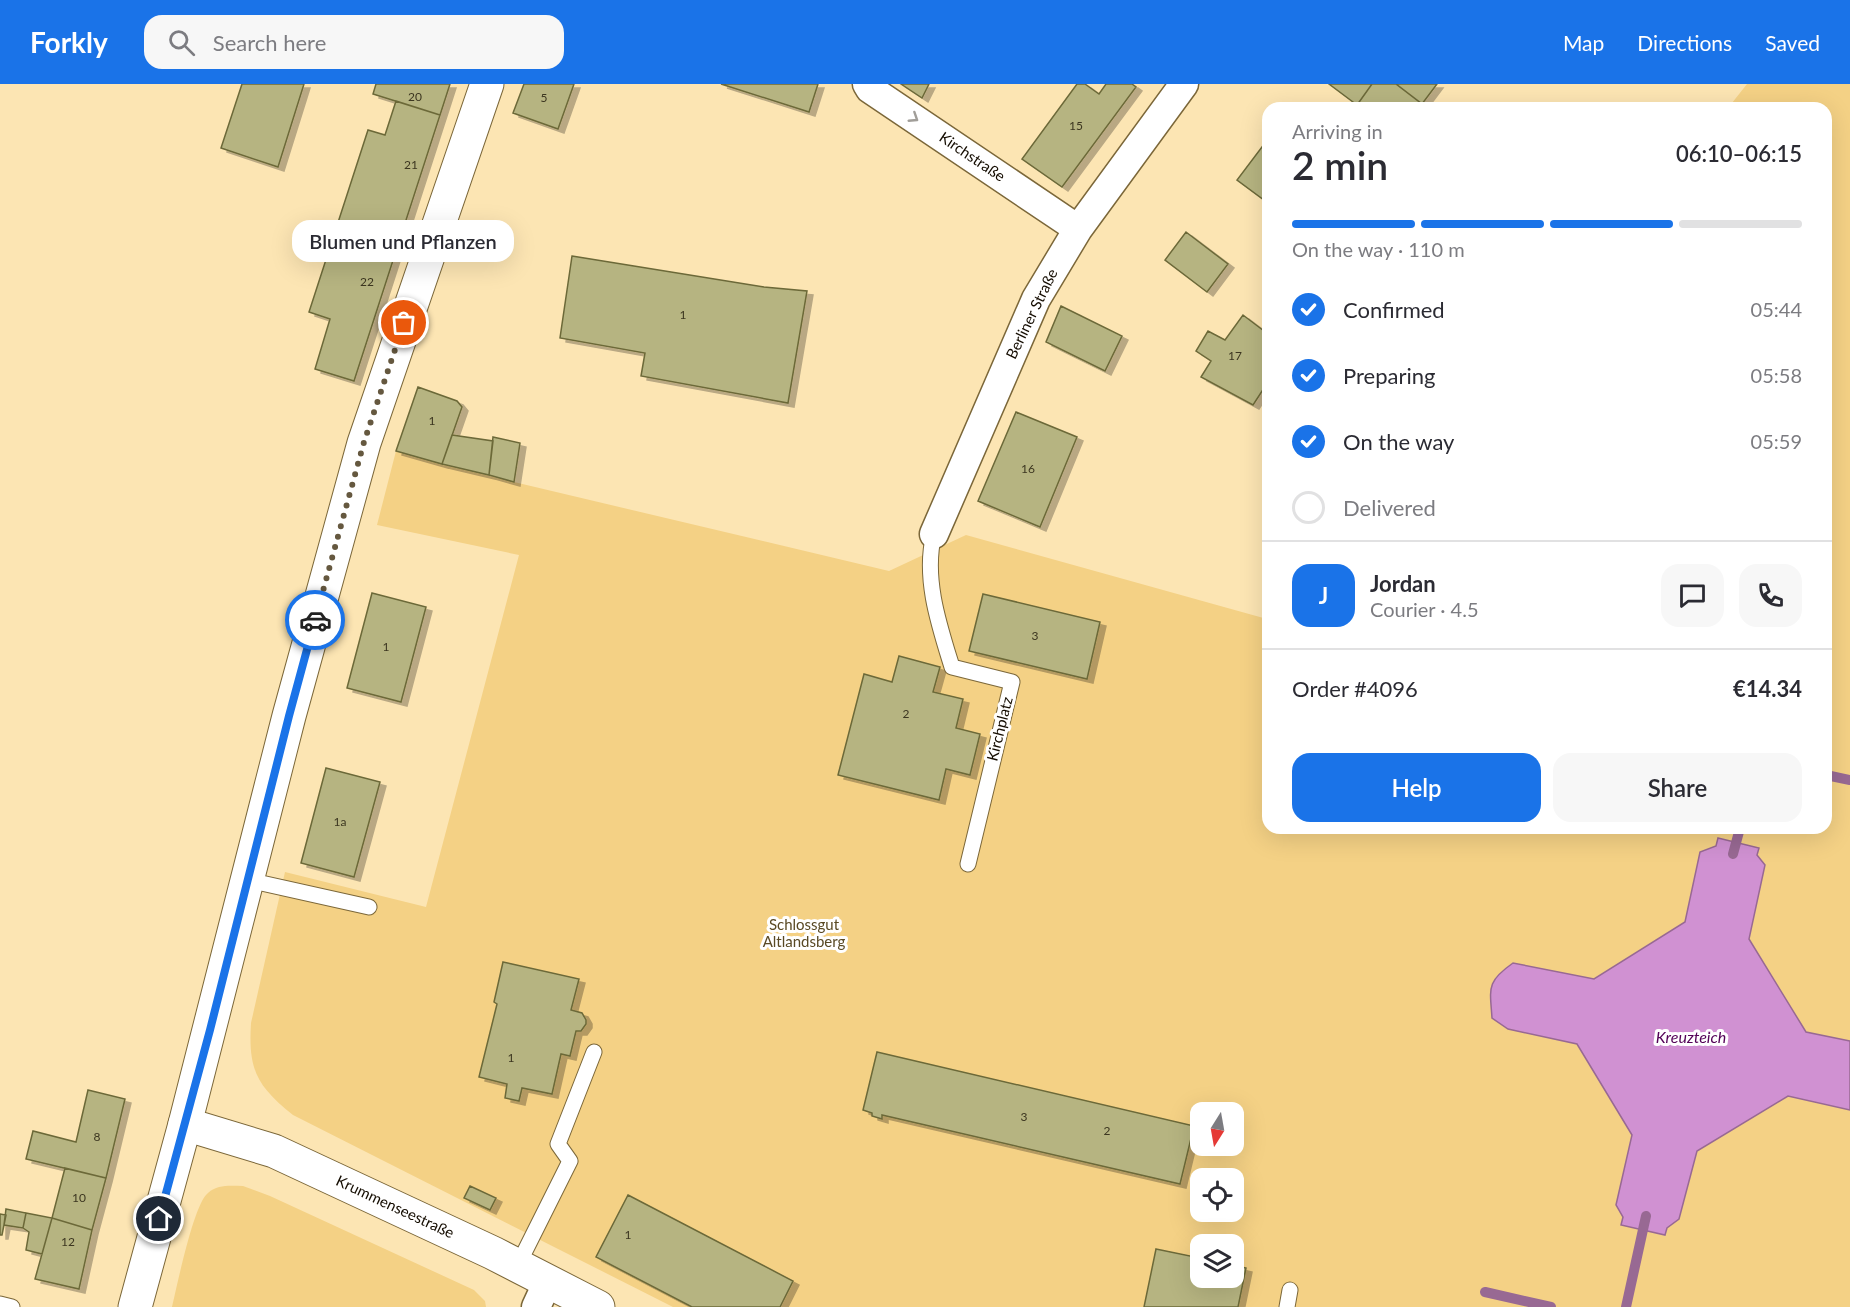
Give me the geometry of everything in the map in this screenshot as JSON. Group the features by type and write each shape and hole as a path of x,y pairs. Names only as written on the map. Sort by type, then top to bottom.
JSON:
{"main road":[{"path":"135,1307 289,716 364,442 488,84"},
{"name":"Krummenseestraße","path":"184,1124 264,1146 518,1265 542,1294 598,1307"}],"street":[{"name":"Kirchstraße","path":"867,84 870,89 1078,229"},
{"name":"Berliner Straße","path":"934,534 1036,299 1078,229 1184,84"}],"lane":[{"name":"Kirchplatz","path":"934,534 929,554 936,618 952,667 1012,682 968,864"},
{"path":"248,880 369,908"},
{"path":"518,1265 570,1161 558,1144 594,1052"},
{"path":"1287,1307 1290,1290"},
{"path":"0,1304 12,1307"}],"green space":[{"name":"Schlossgut Altlandsberg","path":"1747,84 1850,84 1850,1307 673,1307 293,1115 263,1086 253,1065 251,1023 285,872 426,907 519,555 377,525 396,451 514,482 889,571 966,535 1262,618 1262,834 1832,834 1832,102 1733,102"},
{"path":"243,1186 270,1196 474,1290 485,1301 486,1307 172,1307 187,1246 203,1200 216,1188"}],"water":[{"name":"Kreuzteich","path":"1718,838 1759,848 1757,855 1765,865 1749,939 1806,1032 1850,1041 1850,1110 1788,1096 1697,1151 1679,1219 1667,1228 1665,1235 1621,1225 1623,1217 1616,1205 1632,1135 1577,1044 1508,1029 1492,1018 1491,992 1498,975 1513,963 1594,979 1685,922 1700,852 1716,846"}],"building":[{"path":"242,84 304,84 278,167 221,148"},
{"path":"376,84 450,84 440,115 373,94"},
{"path":"524,84 574,84 558,129 513,113"},
{"path":"721,84 818,84 809,112"},
{"path":"901,84 929,84 922,98"},
{"path":"1077,84 1085,84 1099,94 1106,84 1132,84 1136,87 1062,187 1022,159"},
{"path":"1329,84 1372,84 1359,102 1353,102"},
{"path":"1372,84 1396,84 1419,102 1359,102"},
{"path":"1396,84 1437,84 1424,102 1419,102"},
{"path":"396,101 440,115 354,381 315,369 330,319 309,312 368,130 385,135"},
{"path":"1262,147 1262,199 1237,180"},
{"path":"1186,232 1228,264 1207,292 1165,260"},
{"path":"572,256 764,287 807,291 788,403 641,376 645,353 560,338"},
{"path":"1061,306 1122,336 1105,371 1046,342"},
{"path":"1243,315 1262,329 1262,391 1253,405 1201,377 1211,361 1196,351 1208,331 1225,340"},
{"path":"418,387 457,401 462,407 442,464 396,451"},
{"path":"1016,412 1077,437 1040,527 978,501"},
{"path":"452,435 493,441 489,475 442,464"},
{"path":"493,437 520,443 514,482 489,475"},
{"path":"372,593 426,607 401,702 347,688"},
{"path":"983,594 1100,622 1087,679 969,651"},
{"path":"899,656 940,667 933,692 963,699 956,728 980,734 970,775 946,769 939,800 838,775 864,674 892,682"},
{"path":"326,768 380,782 354,877 301,863"},
{"path":"503,962 579,979 571,1010 582,1013 586,1024 581,1031 576,1031 570,1056 561,1054 552,1094 522,1088 519,1101 505,1098 507,1084 479,1077 497,1004 494,1002"},
{"path":"877,1052 1190,1125 1190,1143 1180,1184 882,1115 882,1119 863,1110"},
{"path":"88,1090 125,1099 106,1178 26,1159 33,1131 76,1142"},
{"path":"65,1168 106,1178 92,1230 52,1218"},
{"path":"470,1186 496,1198 490,1210 464,1198"},
{"path":"628,1195 793,1281 780,1307 692,1307 596,1257"},
{"path":"6,1209 26,1213 23,1228 4,1225"},
{"path":"26,1213 52,1218 42,1254 26,1250 29,1232 23,1228"},
{"path":"0,1214 6,1215 2,1235 0,1235"},
{"path":"52,1218 92,1230 79,1289 35,1279"},
{"path":"1156,1249 1190,1256 1190,1288 1242,1288 1238,1307 1144,1307"}],"waterway":[{"path":"1832,776 1850,780"},
{"path":"1733,854 1738,834"},
{"path":"1626,1307 1646,1216"},
{"path":"1485,1292 1551,1307"}],"way so far":[{"path":"315,620 364,442 404,323"}],"place":[{"name":"Blumen und Pflanzen","path":"404,323"}],"route":[{"path":"159,1219 315,620"}]}
